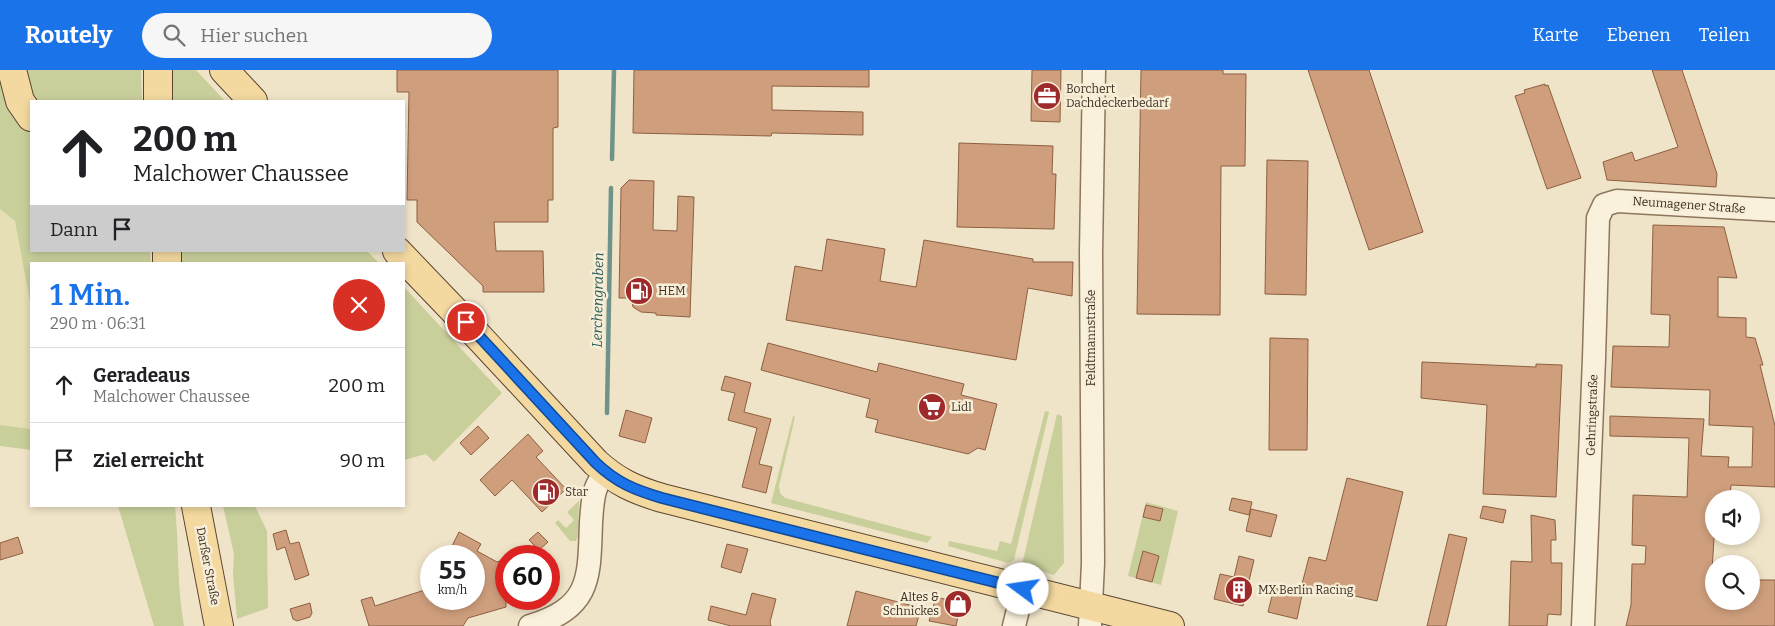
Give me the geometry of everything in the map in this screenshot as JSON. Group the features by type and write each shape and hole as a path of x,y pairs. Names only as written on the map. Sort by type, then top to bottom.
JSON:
{"main road":[{"path":"12,70 20,101 30,116"},
{"path":"224,70 253,100"},
{"path":"398,252 601,467 626,486 662,498 1023,589 1091,616 1170,626"},
{"name":"Darßer Straße","path":"196,507 219,626"}],"street":[{"name":"Feldtmannstraße","path":"1091,616 1093,563 1091,253 1094,70"},
{"name":"Neumagener Straße","path":"1604,205 1617,201 1775,210"},
{"name":"Gehringstraße","path":"1583,626 1598,218 1604,205"},
{"path":"530,626 562,612 580,595 584,587 588,572 592,502 601,467"},
{"path":"1014,626 1023,589"}],"shaded area":[{"path":"0,209 15,221 30,302 30,429 0,425"}],"green space":[{"path":"0,70 19,119 30,130 30,252 150,252 151,262 30,262 30,302 15,221 0,209"},
{"path":"20,70 141,70 142,100 32,100"},
{"path":"171,70 196,70 224,100 172,100"},
{"path":"179,252 368,252 378,262 181,262"},
{"path":"405,288 502,393 434,462 426,454 405,460"},
{"path":"1045,411 1049,412 1014,560 1008,563 948,546 949,541 997,551 1000,541 1011,544"},
{"path":"1057,414 1062,416 1064,563 1054,575 1022,565"},
{"path":"793,416 795,417 779,486 780,493 785,498 932,537 927,543 771,503"},
{"path":"0,425 30,429 30,450 0,446"},
{"path":"579,501 578,537 576,541 570,541 555,523 558,520 566,528 574,520 567,512"},
{"path":"1146,502 1178,511 1161,585 1128,576"},
{"path":"118,507 175,507 180,596 184,626 154,626"},
{"path":"223,507 255,507 267,531 268,608 237,619 233,574 234,554"}],"building":[{"path":"397,70 558,70 558,127 553,128 553,200 548,200 548,222 494,222 496,251 543,251 544,292 483,292 483,286 417,222 417,200 407,200 409,92 397,92"},
{"path":"634,70 869,70 869,87 772,86 772,110 863,112 863,135 772,133 771,136 633,133"},
{"path":"1032,70 1061,70 1060,122 1031,121"},
{"path":"1141,70 1223,70 1223,74 1246,74 1245,166 1221,166 1220,315 1137,314"},
{"path":"1308,70 1369,70 1423,232 1369,250"},
{"path":"1652,70 1682,70 1717,174 1716,187 1607,180 1603,162 1632,152 1635,161 1678,147"},
{"path":"1545,84 1545,86 1548,85 1581,178 1547,189 1515,96 1525,93 1524,90"},
{"path":"959,143 1053,146 1052,174 1056,174 1054,229 957,227"},
{"path":"1267,160 1308,161 1306,295 1265,294"},
{"path":"629,180 654,181 653,230 677,231 678,196 694,197 690,317 641,312 633,307 631,298 619,298 621,188"},
{"path":"1653,225 1724,227 1737,278 1718,277 1718,317 1746,318 1746,337 1755,338 1763,365 1760,365 1775,426 1775,487 1731,485 1731,490 1705,490 1705,545 1714,545 1713,555 1705,555 1705,610 1760,610 1760,580 1775,580 1775,626 1626,626 1631,605 1632,564 1645,564 1646,546 1632,545 1633,495 1687,497 1689,438 1610,436 1610,416 1704,419 1701,456 1729,457 1728,467 1752,467 1753,427 1709,425 1710,390 1611,387 1613,346 1669,347 1670,315 1651,314"},
{"path":"827,239 885,249 880,281 916,287 924,240 1033,259 1033,262 1073,262 1072,296 1028,288 1016,360 786,320 795,266 822,271"},
{"path":"1270,338 1308,339 1307,450 1269,450"},
{"name":"Lidl","path":"768,343 877,372 879,363 964,384 961,395 997,404 985,450 978,448 968,454 875,432 878,420 866,417 870,399 761,370"},
{"path":"1422,362 1536,367 1536,364 1562,365 1556,497 1483,494 1487,405 1421,398"},
{"path":"725,376 751,383 744,412 771,419 759,464 772,467 766,493 742,487 757,428 728,420 735,393 721,390"},
{"path":"626,410 652,418 645,443 619,436"},
{"path":"478,426 489,438 471,455 460,443"},
{"path":"528,434 543,451 536,457 566,489 542,512 512,480 495,496 480,480"},
{"path":"1347,478 1403,492 1377,601 1302,584 1309,557 1326,561"},
{"path":"1232,498 1252,502 1249,515 1229,510"},
{"path":"1146,505 1163,509 1160,521 1143,517"},
{"path":"1483,506 1506,510 1503,523 1480,518"},
{"path":"1251,509 1277,515 1271,537 1246,531"},
{"path":"1531,515 1555,520 1556,540 1551,540 1551,563 1562,563 1561,615 1548,614 1547,626 1509,626 1511,561 1532,562"},
{"path":"286,530 290,544 299,542 309,575 295,580 285,547 277,550 273,534"},
{"path":"459,532 481,544 480,545 452,545"},
{"path":"538,532 548,542 545,545 534,545 529,540"},
{"path":"1449,534 1467,538 1446,626 1427,626"},
{"path":"18,537 23,553 0,560 0,543"},
{"path":"727,544 748,549 741,573 721,567"},
{"path":"1143,551 1159,556 1152,582 1136,578"},
{"path":"485,555 495,561 496,610 468,618 463,626 369,626 361,600 372,597 375,606 420,592 420,610 485,610"},
{"name":"MX Berlin Racing","path":"1239,556 1254,560 1243,606 1214,599 1220,574 1234,577"},
{"path":"1274,588 1302,595 1297,619 1268,612"},
{"path":"856,591 921,608 916,626 847,626"},
{"path":"752,593 776,599 770,622 771,626 731,626 708,620 711,606 746,615"},
{"path":"936,597 961,603 956,626 929,621"},
{"path":"310,603 312,613 310,617 297,621 293,619 290,609"}],"waterway":[{"name":"Lerchengraben","path":"612,159 614,70"},
{"name":"Lerchengraben","path":"607,413 611,188"}],"place":[{"name":"Borchert Dachdeckerbedarf","path":"1047,96"},
{"name":"HEM","path":"639,291"},
{"name":"Lidl","path":"932,407"},
{"name":"Star","path":"546,492"},
{"name":"MX Berlin Racing","path":"1239,590"},
{"name":"Altes & Schnickes","path":"958,604"}],"route":[{"path":"466,322 596,463 612,478 626,486 662,498 1023,589"}]}
